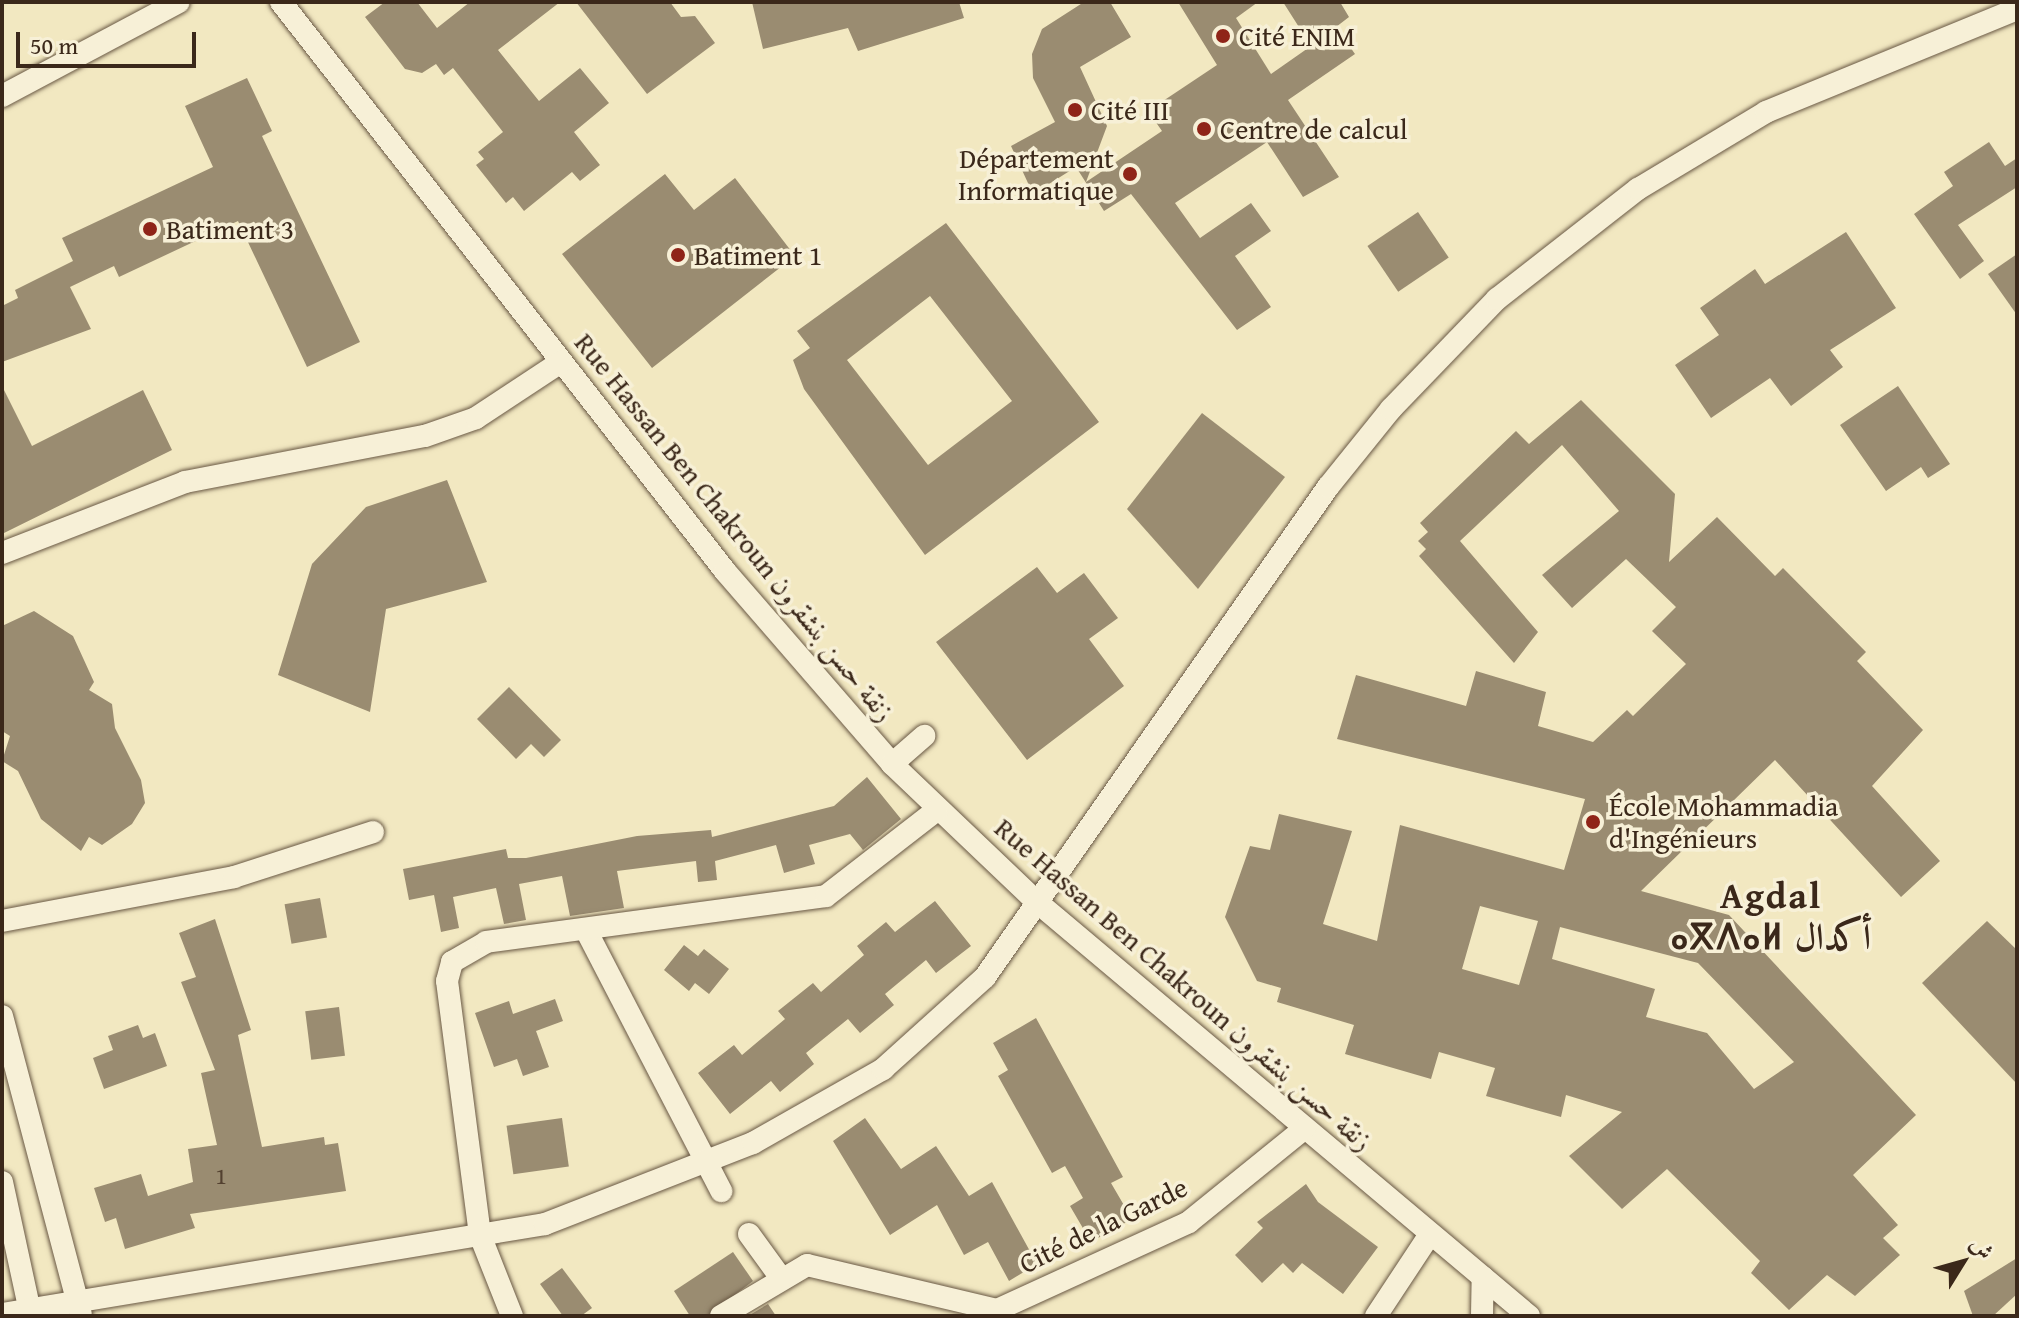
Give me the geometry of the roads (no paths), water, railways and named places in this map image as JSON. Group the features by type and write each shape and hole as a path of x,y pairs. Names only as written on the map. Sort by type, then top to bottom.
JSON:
{"street":[{"path":"2,96 179,2"},
{"name":"Rue Hassan Ben Chakroun زنقة حسن بنشقرون","path":"281,2 792,654 892,764 1037,902 1529,1316"},
{"path":"2,1314 80,1309 480,1235 589,1211 707,1163 813,1112 920,1041 985,977 1337,475 1497,299 1638,189 1766,112 2017,9"},
{"path":"2,553 185,482 425,436 476,418 561,362"},
{"path":"892,764 924,736"},
{"path":"512,1316 480,1235 447,981 452,962 486,942 587,932 826,896 937,810"},
{"path":"2,921 234,877 373,832"},
{"path":"587,932 721,1191"},
{"path":"2,1016 80,1309"},
{"name":"Cité de la Garde","path":"721,1316 807,1265 829,1266 999,1313 1189,1222 1305,1128"},
{"path":"2,1182 30,1313"},
{"path":"749,1234 781,1278"},
{"path":"1376,1316 1430,1234"},
{"path":"1482,1316 1483,1277"}],"place":[{"name":"Cité ENIM","path":"1223,36"},
{"name":"Cité III","path":"1075,110"},
{"name":"Centre de calcul","path":"1204,129"},
{"name":"Département Informatique","path":"1130,174"},
{"name":"Batiment 3","path":"150,229"},
{"name":"Batiment 1","path":"678,255"},
{"name":"École Mohammadia d'Ingénieurs","path":"1593,822"}],"district":[{"name":"Agdal ⴰⴳⴷⴰⵍ أكدال","path":"1771,914"}]}
